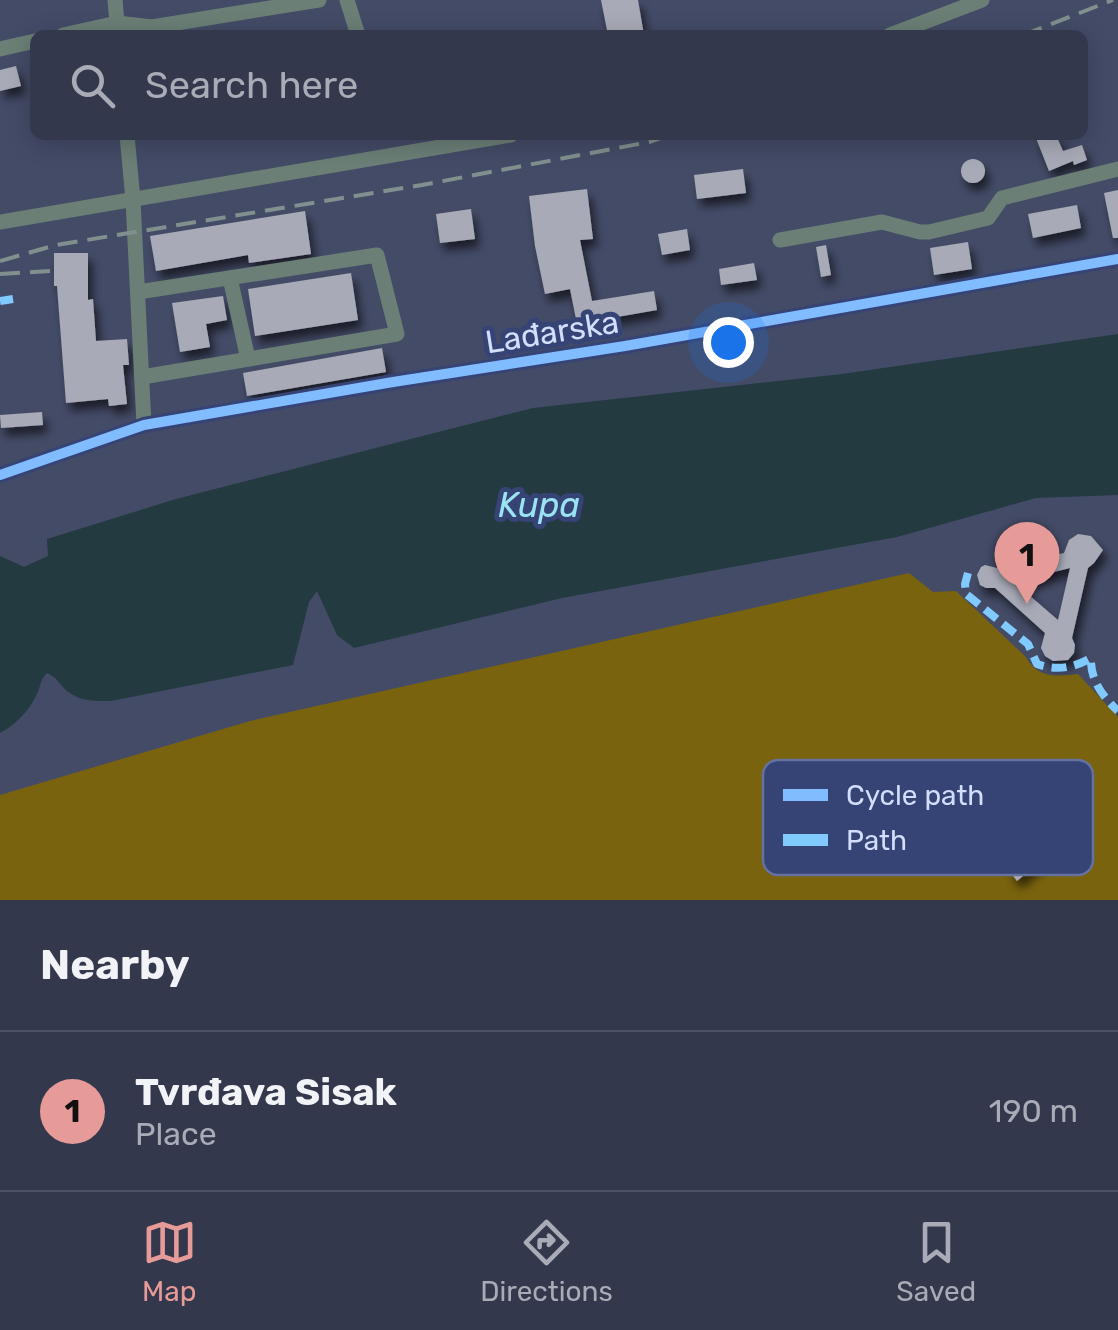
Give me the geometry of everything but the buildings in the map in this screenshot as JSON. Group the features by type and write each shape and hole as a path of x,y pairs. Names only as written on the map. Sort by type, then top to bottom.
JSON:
{"street":[{"path":"115,0 117,29 319,0"},
{"path":"346,0 356,30"},
{"path":"903,30 982,0"},
{"path":"0,49 30,42"},
{"path":"127,140 144,425"},
{"path":"392,140 396,154"},
{"path":"0,222 481,140"},
{"path":"780,240 882,222 929,232 988,218 1002,198 1118,169"},
{"path":"138,292 377,255 397,334 142,377"},
{"name":"Lađarska","path":"0,475 144,425 626,346 1118,258"},
{"path":"230,278 248,359"}],"shaded area":[{"path":"909,573 933,592 956,591 1036,669 1054,675 1078,674 1118,717 1118,900 0,900 0,795 250,721"}],"water":[{"name":"Kupa","path":"1118,334 1118,495 1036,498 897,537 562,598 354,648 337,635 317,591 309,602 293,665 111,701 78,697 47,673 33,702 0,733 0,556 24,567 48,556 47,539 176,499 533,408 842,374"}],"railway":[{"path":"1036,30 1113,0"},
{"path":"0,261 56,245 422,185 655,140"},
{"path":"0,274 50,271"}],"marked path":[{"path":"0,301 13,299"},
{"path":"968,573 966,594 1028,644 1037,664 1065,667 1091,658 1098,688 1118,711"}],"cycle path":[{"path":"0,475 144,425 1118,259"}],"place":[{"name":"Tvrđava Sisak","path":"1027,604"}]}
